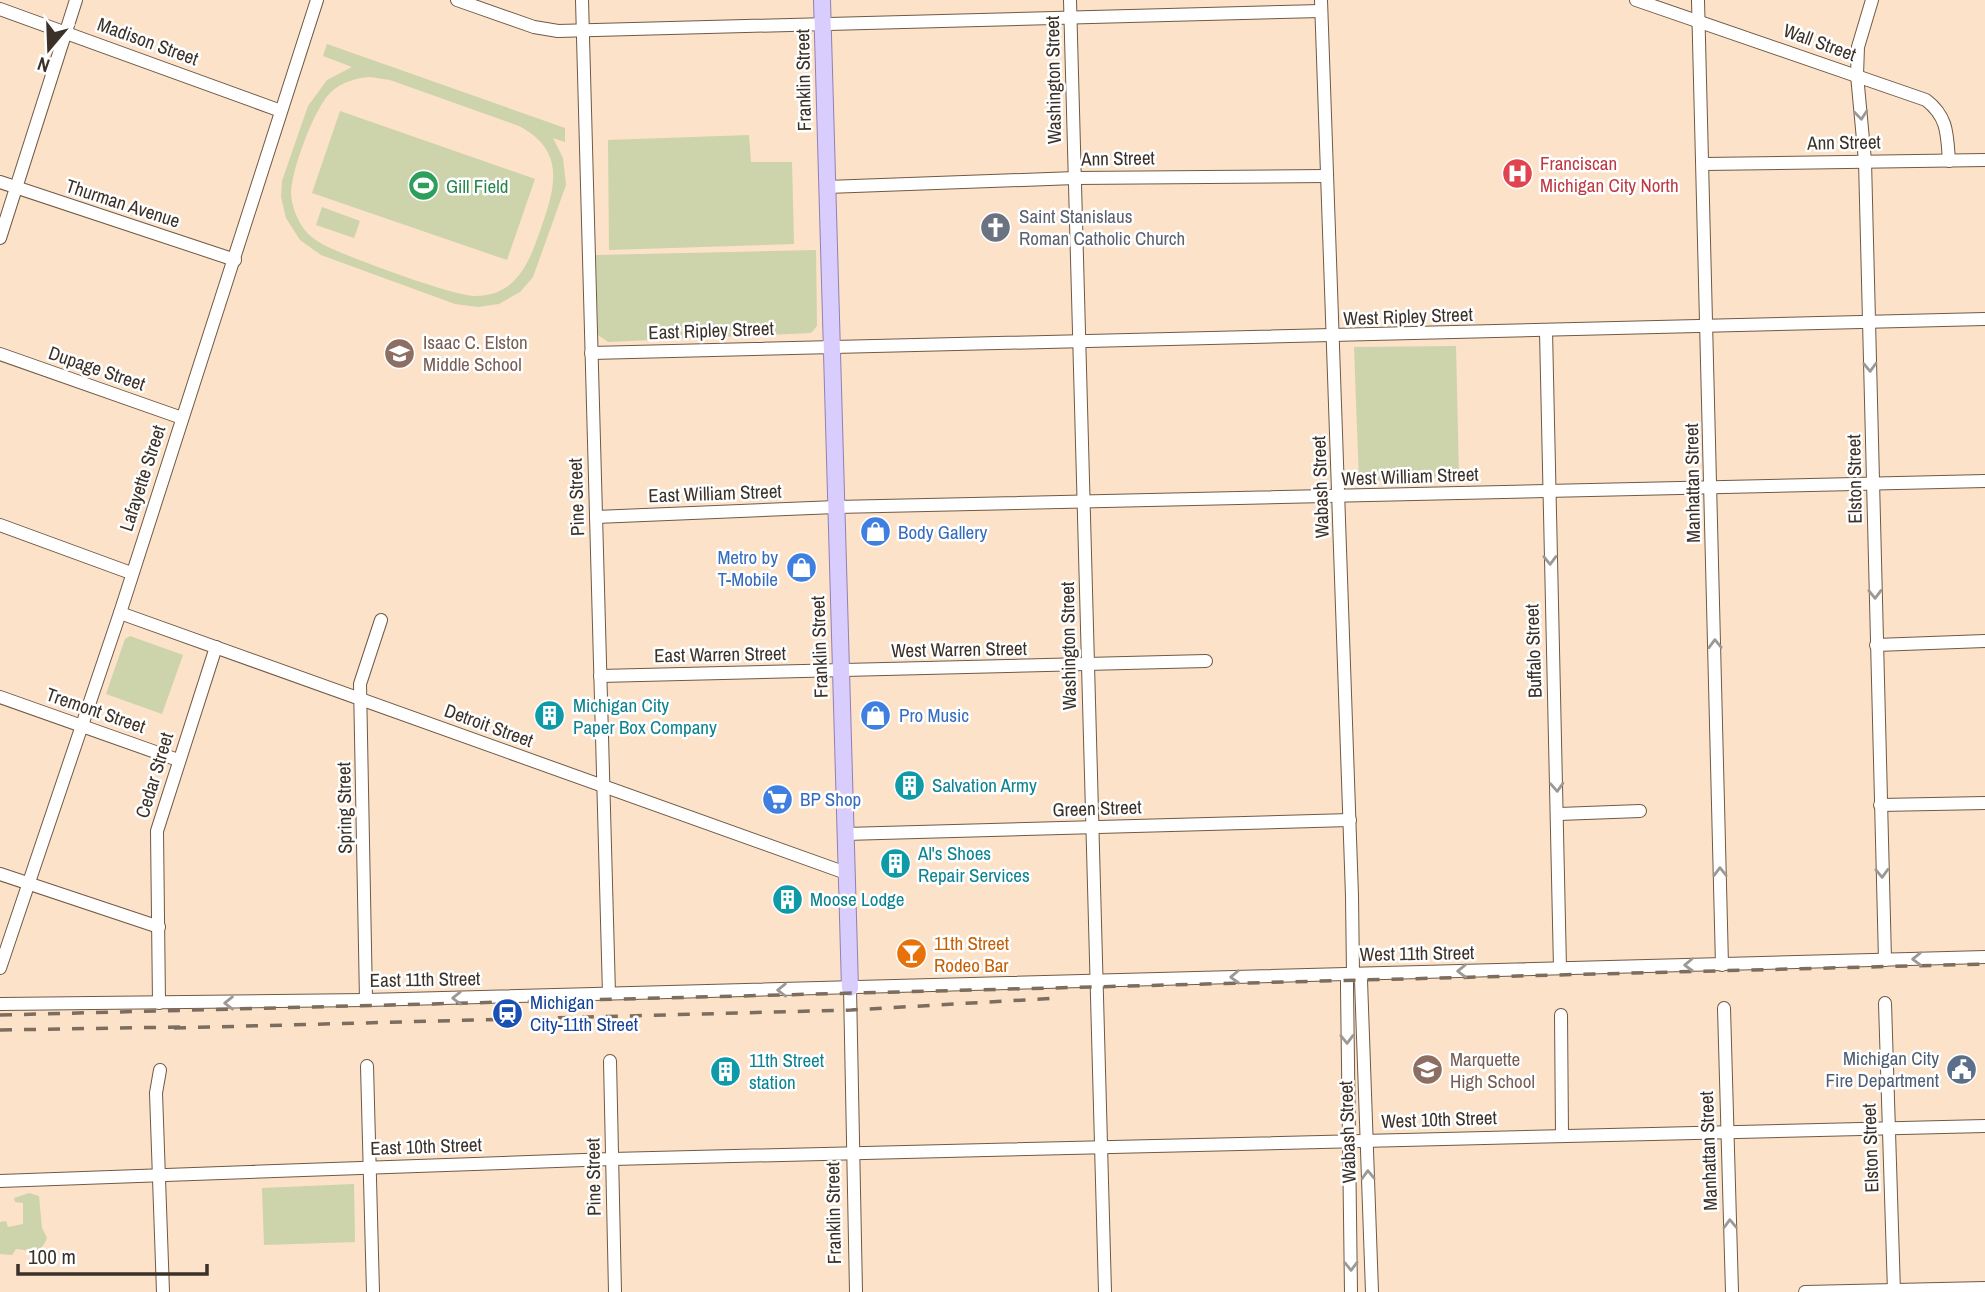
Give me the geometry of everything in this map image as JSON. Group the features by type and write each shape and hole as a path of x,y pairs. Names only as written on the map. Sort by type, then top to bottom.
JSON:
{"main road":[{"name":"Franklin Street","path":"822,0 850,988"}],"street":[{"path":"0,237 76,0"},
{"name":"Lafayette Street","path":"0,968 120,613 317,0"},
{"path":"457,0 534,27 583,30 1071,18 1321,5"},
{"name":"Pine Street","path":"582,0 609,994"},
{"name":"Washington Street","path":"1070,0 1105,1292"},
{"name":"Wall Street","path":"1636,0 1926,100 1937,108 1946,122 1949,161"},
{"name":"Manhattan Street","path":"1698,0 1722,965"},
{"name":"Elston Street","path":"1872,0 1858,47 1857,75 1866,161 1885,960"},
{"name":"Wabash Street","path":"1321,5 1350,820 1353,973 1347,981 1351,1292"},
{"name":"Madison Street","path":"0,9 281,111"},
{"name":"Ann Street","path":"1704,163 1985,160"},
{"name":"Ann Street","path":"827,187 1075,178 1326,176"},
{"name":"Thurman Avenue","path":"0,182 234,260"},
{"name":"West Ripley Street","path":"831,346 1333,337 1985,319"},
{"name":"Buffalo Street","path":"1546,331 1559,814 1560,968"},
{"name":"East Ripley Street","path":"592,353 831,346"},
{"name":"Dupage Street","path":"0,354 182,418"},
{"name":"West William Street","path":"836,507 1340,498 1985,481"},
{"name":"East William Street","path":"596,517 836,507"},
{"path":"0,525 131,573"},
{"name":"Detroit Street","path":"120,613 846,873"},
{"name":"Spring Street","path":"366,1000 360,684 381,620"},
{"path":"1876,645 1985,641"},
{"name":"Cedar Street","path":"159,1003 157,831 216,647"},
{"name":"West Warren Street","path":"840,671 1206,661"},
{"name":"East Warren Street","path":"600,676 840,671"},
{"name":"Tremont Street","path":"0,697 178,760"},
{"path":"1880,805 1985,803"},
{"path":"1559,814 1640,811"},
{"name":"Green Street","path":"845,834 1350,820"},
{"path":"0,874 159,927"},
{"name":"West 11th Street","path":"850,988 1985,957"},
{"name":"Wabash Street","path":"1353,973 1361,980 1373,1292"},
{"name":"East 11th Street","path":"0,1004 366,1000 850,988"},
{"name":"Franklin Street","path":"850,988 856,1292"},
{"name":"Elston Street","path":"1885,1003 1894,1291"},
{"name":"Manhattan Street","path":"1724,1008 1732,1292"},
{"path":"1561,1015 1562,1134"},
{"name":"Pine Street","path":"610,1061 615,1292"},
{"path":"367,1066 373,1292"},
{"path":"160,1070 156,1093 163,1292"},
{"name":"West 10th Street","path":"853,1155 1562,1134 1985,1126"},
{"name":"East 10th Street","path":"0,1181 159,1173 612,1159 853,1155"},
{"path":"1805,1292 1985,1288"}],"green space":[{"path":"327,44 565,128 565,142 553,138 563,158 566,185 533,277 520,292 499,304 478,307 455,304 321,255 300,240 286,218 281,197 282,181 308,106 327,80 352,67 323,56","holes":["370,77 390,80 519,126 545,147 553,172 550,200 536,243 525,266 519,276 501,290 489,295 475,296 445,290 400,275 324,245 308,234 299,221 291,194 292,184 305,140 324,100 344,83"]},
{"name":"Gill Field","path":"340,111 535,179 507,260 312,193"},
{"path":"749,135 751,162 792,162 794,244 609,250 608,140"},
{"path":"322,207 360,221 354,238 316,225"},
{"path":"816,250 817,326 811,333 608,342 598,335 596,255"},
{"path":"1456,346 1459,478 1359,481 1354,347"},
{"path":"130,636 183,655 162,714 106,694 125,639"},
{"path":"354,1184 355,1242 264,1245 262,1188"},
{"path":"29,1193 39,1196 42,1228 47,1238 38,1251 16,1249 12,1255 0,1254 0,1222 6,1221 8,1227 23,1224 23,1203 15,1202 14,1198"}],"railway":[{"path":"0,1015 1985,964"},
{"path":"174,1028 851,1010 1058,998"},
{"path":"0,1030 181,1027"}],"place":[{"name":"Franciscan Michigan City North","path":"1517,174"},
{"name":"Gill Field","path":"423,186"},
{"name":"Saint Stanislaus Roman Catholic Church","path":"996,227"},
{"name":"Isaac C. Elston Middle School","path":"400,353"},
{"name":"Body Gallery","path":"875,532"},
{"name":"Metro by T-Mobile","path":"801,568"},
{"name":"Pro Music","path":"876,715"},
{"name":"Michigan City Paper Box Company","path":"550,716"},
{"name":"Salvation Army","path":"909,785"},
{"name":"BP Shop","path":"777,799"},
{"name":"Al's Shoes Repair Services","path":"895,864"},
{"name":"Moose Lodge","path":"787,899"},
{"name":"11th Street Rodeo Bar","path":"911,954"},
{"name":"Michigan City-11th Street","path":"507,1013"},
{"name":"Michigan City Fire Department","path":"1962,1069"},
{"name":"Marquette High School","path":"1427,1070"},
{"name":"11th Street station","path":"726,1071"}]}
